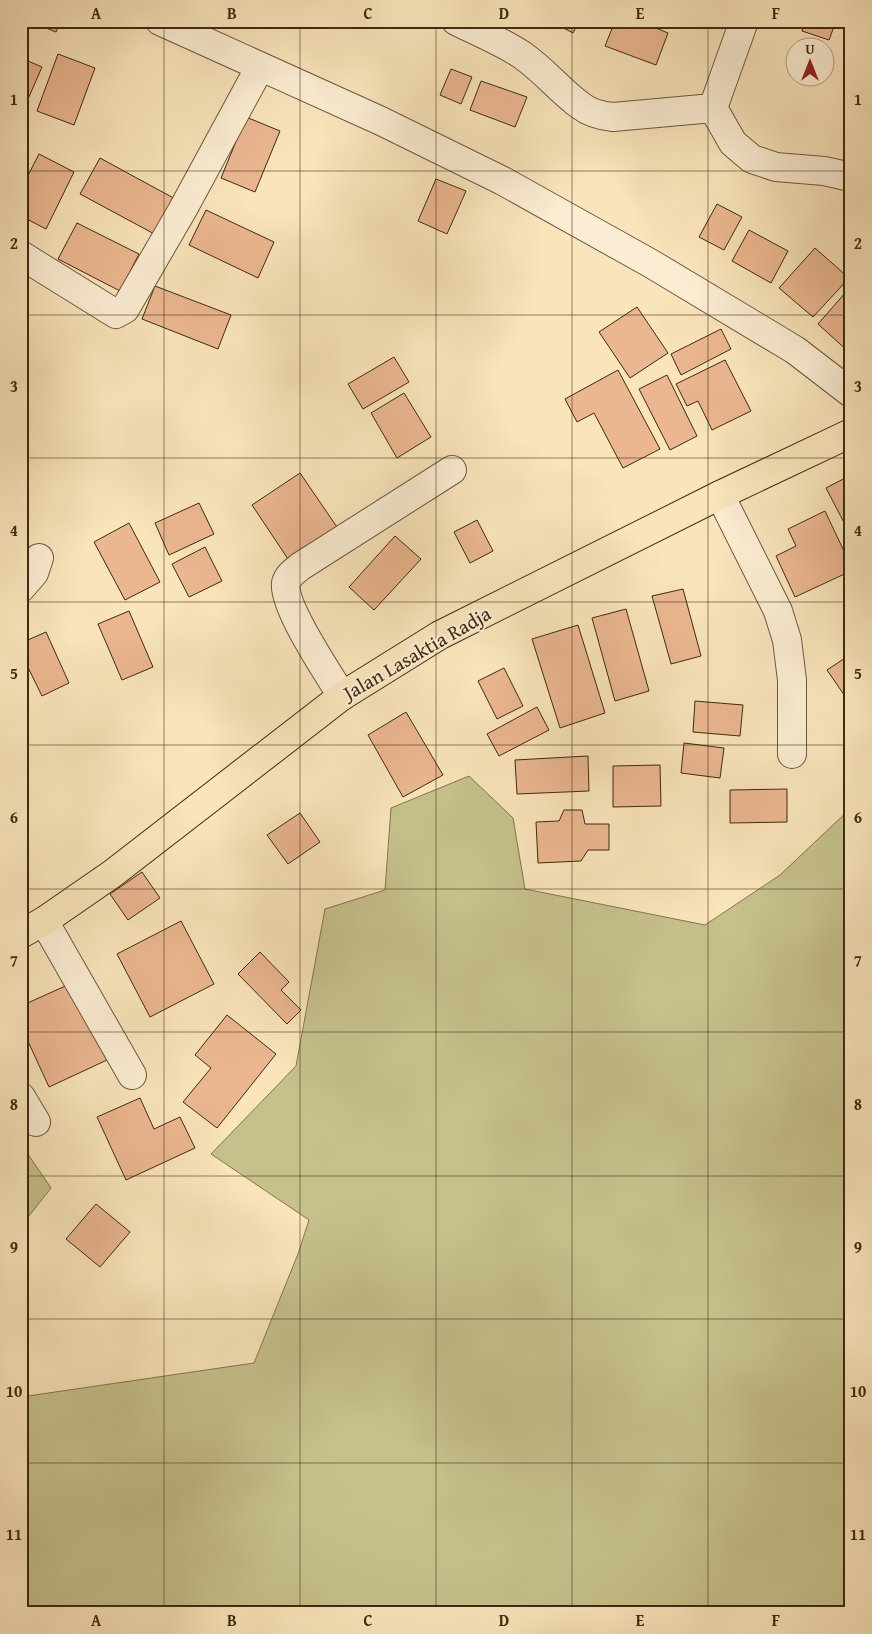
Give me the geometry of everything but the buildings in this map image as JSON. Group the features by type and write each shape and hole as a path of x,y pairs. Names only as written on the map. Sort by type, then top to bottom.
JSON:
{"highway":[{"name":"Jalan Lasaktia Radja","path":"32,928 112,874 342,696 440,634 851,433"}],"street":[{"path":"160,21 382,121 503,181 650,263 794,350 851,393"},
{"path":"456,21 520,54 582,107 602,116 613,117 713,108"},
{"path":"744,21 713,108 733,144 752,159 776,167 824,171 851,176"},
{"path":"21,255 116,314 125,309 188,200 260,67"},
{"path":"342,696 318,658 295,615 287,596 285,585 287,578 301,566 452,470"},
{"path":"720,496 778,611 787,640 792,680 792,754"},
{"path":"21,588 34,573 39,558"},
{"path":"32,928 132,1075"},
{"path":"21,1097 36,1122"}],"shaded area":[{"path":"469,776 513,818 525,889 705,925 780,875 851,808 851,1613 21,1613 21,1397 254,1363 298,1254 309,1220 211,1154 296,1066 325,909 385,890 391,808"},
{"path":"21,1144 51,1188 21,1226"}]}
